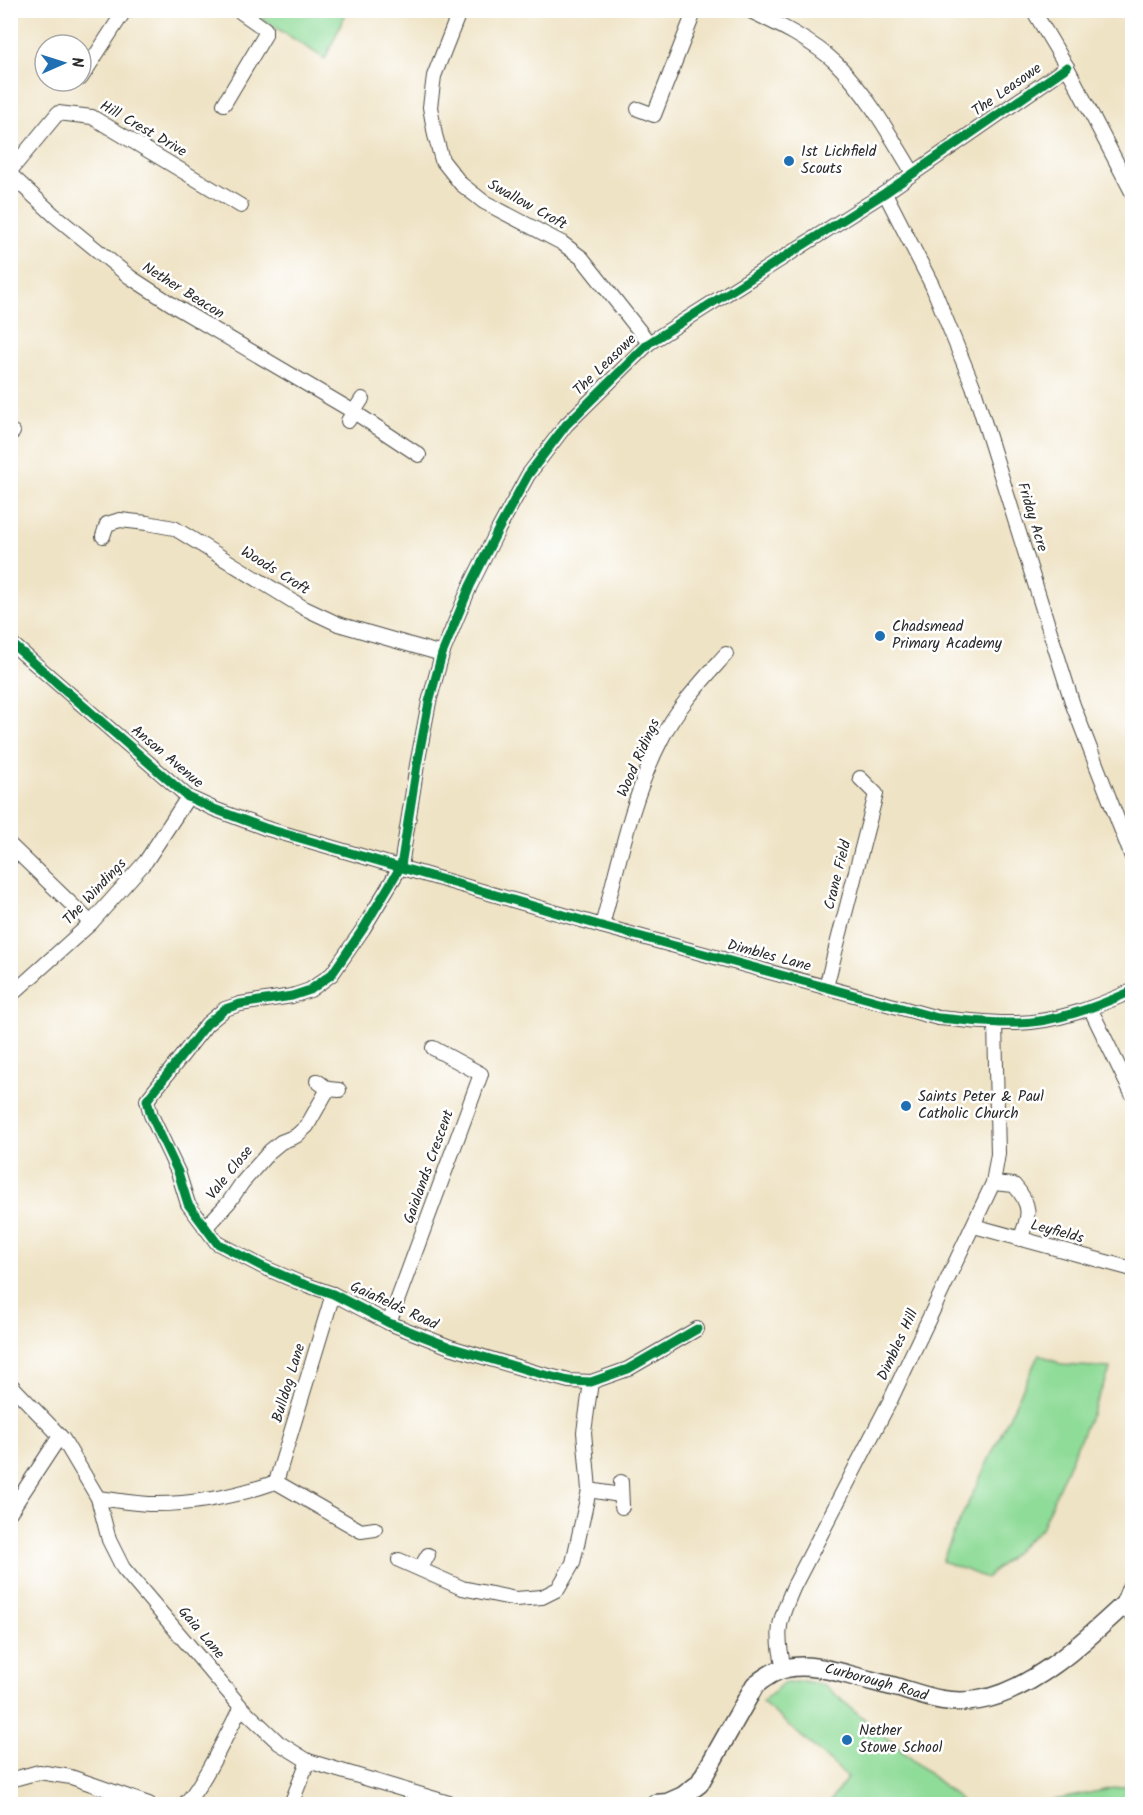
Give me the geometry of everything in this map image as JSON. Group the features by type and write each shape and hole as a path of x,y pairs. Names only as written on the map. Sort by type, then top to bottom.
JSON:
{"street":[{"path":"93,63 125,10"},
{"path":"224,104 265,35 265,29 238,10"},
{"name":"Swallow Croft","path":"460,10 434,76 430,107 442,160 461,184 484,202 562,243 582,258 649,343"},
{"path":"638,109 654,115 695,10"},
{"path":"748,10 787,28 835,62 869,102 913,173"},
{"path":"1032,10 1067,67 1132,192"},
{"name":"The Leasowe","path":"401,867 419,755 442,654 470,586 528,475 566,424 649,343 885,193 1067,67"},
{"name":"Hill Crest Drive","path":"10,172 58,113 92,117 241,206"},
{"name":"Nether Beacon","path":"10,172 54,215 130,277 351,417 419,455"},
{"name":"Friday Acre","path":"885,193 932,285 973,386 1073,705 1132,857"},
{"path":"351,417 362,399"},
{"name":"Woods Croft","path":"103,536 107,524 120,520 174,528 304,608 338,624 442,654"},
{"name":"Anson Avenue","path":"10,642 188,797 265,828 401,867"},
{"name":"Wood Ridings","path":"602,926 638,795 663,736 694,690 726,654"},
{"name":"Crane Field","path":"826,987 876,794 860,778"},
{"name":"The Windings","path":"10,996 91,923 146,861 188,797"},
{"path":"10,845 91,923"},
{"name":"Dimbles Lane","path":"401,867 602,926 938,1018 995,1023 1042,1021 1066,1016 1132,991"},
{"name":"Gaiafields Road","path":"401,867 332,974 310,990 292,996 240,1004 225,1009 207,1024 147,1100 151,1115 178,1172 188,1204 217,1243 263,1267 333,1294 389,1323 450,1347 568,1381 591,1382 628,1369 697,1329"},
{"path":"1090,1008 1132,1094"},
{"name":"Dimbles Hill","path":"784,1668 778,1644 781,1615 890,1401 962,1245 974,1226 993,1184 998,1154 995,1023"},
{"name":"Gaialands Crescent","path":"389,1323 481,1074 433,1048"},
{"name":"Vale Close","path":"205,1228 230,1202 242,1183 270,1151 296,1136 307,1126 328,1086"},
{"path":"993,1184 1014,1185 1023,1196 1029,1218 1020,1239"},
{"name":"Leyfields","path":"974,1226 1132,1269"},
{"name":"Bulldog Lane","path":"276,1482 333,1294"},
{"path":"399,1560 462,1588 516,1599 542,1597 558,1589 573,1563 590,1490 584,1432 591,1382"},
{"name":"Gaia Lane","path":"10,1384 60,1436 98,1498 109,1540 123,1568 241,1707 279,1743 308,1761 452,1804"},
{"path":"10,1512 60,1436"},
{"path":"98,1498 150,1504 205,1500 242,1494 276,1482 366,1533"},
{"path":"590,1490 621,1495"},
{"path":"420,1569 428,1555"},
{"path":"1129,1607 1132,1580"},
{"name":"Curborough Road","path":"655,1804 667,1803 683,1797 699,1784 755,1685 770,1674 784,1668 797,1666 828,1670 938,1700 957,1702 982,1699 1018,1686 1057,1662 1129,1607"},
{"path":"184,1804 199,1783 241,1707"},
{"path":"291,1804 308,1761"},
{"path":"10,1780 39,1772 71,1777 149,1804"}],"green space":[{"path":"250,11 347,11 325,59"},
{"path":"1039,1354 1063,1365 1111,1368 1041,1528 986,1578 942,1561"},
{"name":"Nether Stowe School","path":"803,1681 824,1685 965,1804 828,1804 848,1777 762,1702 782,1684"},
{"path":"1132,1786 1132,1804 1035,1804"}],"cycle path":[{"path":"697,1329 628,1369 591,1382 569,1381 534,1372 450,1347 389,1323 333,1294 263,1267 217,1243 188,1204 178,1172 151,1115 147,1100 207,1024 225,1009 240,1004 292,996 310,990 332,974 363,929 401,866 429,702 442,654 470,586 498,530 528,475 566,425 649,343 885,193 1067,67"},
{"path":"10,642 188,797 265,828 602,926 938,1018 997,1023 1047,1020 1076,1013 1132,991"}],"place":[{"name":"1st Lichfield Scouts","path":"789,161"},
{"name":"Chadsmead Primary Academy","path":"880,636"},
{"name":"Saints Peter & Paul Catholic Church","path":"906,1106"},
{"name":"Nether Stowe School","path":"847,1740"}]}
